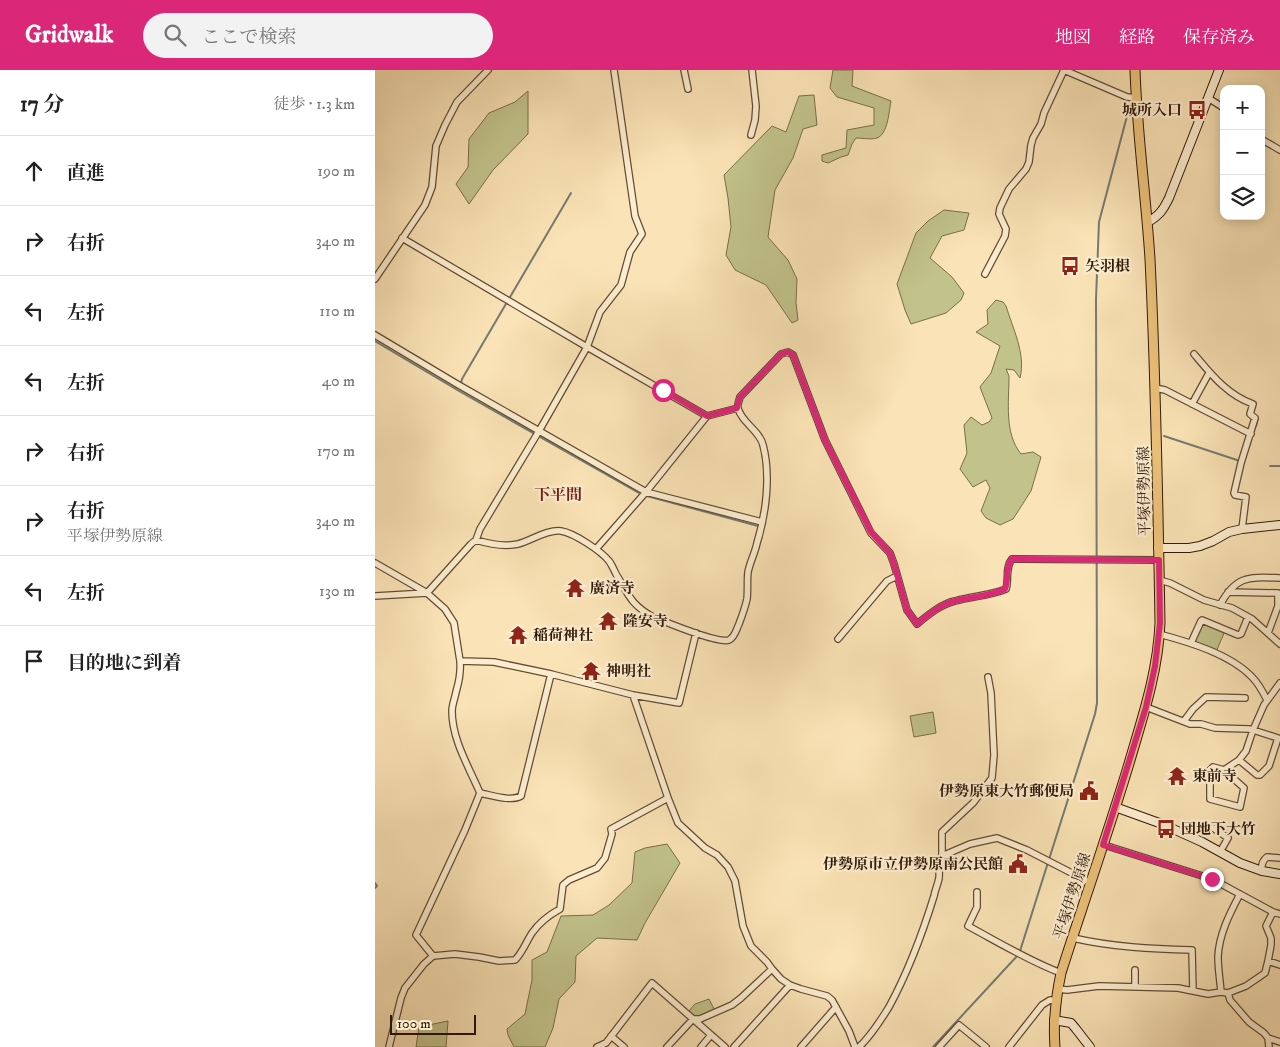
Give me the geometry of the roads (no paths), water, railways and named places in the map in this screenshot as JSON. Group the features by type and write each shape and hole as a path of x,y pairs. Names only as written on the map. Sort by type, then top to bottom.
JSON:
{"main road":[{"name":"平塚伊勢原線","path":"1055,1047 1054,1020 1061,973 1146,707 1155,666 1159,634 1155,388 1148,222 1135,70"}],"street":[{"path":"375,279 425,205 432,187 436,146 457,102 487,70"},
{"path":"375,596 427,593 476,540 480,529 587,347 601,312 621,285 630,252 642,234 635,216 614,70"},
{"path":"684,70 688,89"},
{"path":"751,135 756,106 752,70"},
{"path":"985,274 1005,236 1005,229 999,214 1000,208 1009,189 1026,169 1033,138 1064,70 1127,96 1137,98"},
{"path":"1148,222 1157,217 1164,209 1219,70"},
{"path":"1208,98 1220,106"},
{"path":"1265,141 1280,150"},
{"path":"402,238 707,416"},
{"path":"375,335 647,492 762,522"},
{"path":"476,540 490,544 517,544 539,535 560,530 572,534 590,545 609,561 627,594 638,607 653,617 710,638 726,641 731,638 744,612 747,600 750,562 757,544 762,522 768,482 763,443 737,408 740,397 781,354 788,352 793,355 825,440 871,532 890,553 907,610 917,624 953,601 998,593 1005,589 1008,582 1008,564 1012,559 1159,560"},
{"path":"1194,354 1209,373 1227,389 1241,400 1253,404 1250,414 1255,418 1234,492 1235,495 1246,497 1243,529"},
{"path":"1192,404 1209,373"},
{"path":"1155,388 1165,390 1251,434"},
{"path":"596,550 647,492 707,416 737,408"},
{"path":"1158,548 1200,546 1229,532 1280,525"},
{"path":"375,563 427,593 445,609 454,622 461,670 452,710 453,720 457,738 480,793 465,830 416,935 433,956"},
{"path":"838,639 887,581 897,576"},
{"path":"1220,605 1228,592 1237,583 1246,578 1280,578"},
{"path":"1159,580 1170,583 1204,600 1232,608 1252,619 1280,644"},
{"path":"1228,592 1277,593 1278,606 1268,633"},
{"path":"1191,643 1203,620 1238,635 1241,634 1248,617"},
{"path":"460,661 494,662 551,674 633,696 679,703 696,632"},
{"path":"1159,634 1191,643 1239,665 1253,678 1267,700"},
{"path":"480,793 504,798 517,798 521,796 551,674"},
{"path":"943,856 942,832 973,803 992,778 994,755 992,711 991,693 987,678"},
{"path":"1224,770 1244,788 1240,807 1210,799 1210,770 1213,767 1224,770 1239,760 1246,750 1264,705 1280,684"},
{"path":"633,696 678,823 705,848 717,855 728,867 735,881 743,926 751,946 781,979 801,989 827,996 832,1000 849,1031 855,1047"},
{"path":"1184,721 1206,697 1243,698 1241,707"},
{"path":"1146,707 1190,724 1201,724 1215,728 1249,729 1278,738 1269,766 1260,775 1257,776 1239,760"},
{"path":"389,1047 405,988 424,964 433,956 455,954 499,961 515,960 540,923 560,909 563,885 569,880 597,868 605,858 612,834 611,828 668,798"},
{"path":"1115,807 1162,824 1202,842 1240,863 1262,871 1280,874"},
{"path":"1213,828 1229,836 1220,852"},
{"path":"859,1047 877,1026 901,984 928,916 939,878 939,860 943,856 970,844 997,838 1027,850 1091,883"},
{"path":"1103,845 1212,879 1280,914"},
{"path":"1262,871 1263,860 1267,857 1280,858"},
{"path":"977,892 977,907 968,926 1061,973"},
{"path":"1221,992 1218,956 1220,939 1228,918 1241,894"},
{"path":"1058,989 1067,990 1099,986 1178,988 1208,994 1228,993 1246,986 1265,973 1271,938 1266,926 1273,912"},
{"path":"1073,938 1115,946 1192,950 1193,991"},
{"path":"1268,962 1280,965"},
{"path":"667,1047 693,1019 700,1019 732,1005 772,969"},
{"path":"1135,970 1135,987"},
{"path":"597,1047 606,1043 652,983 725,1047"},
{"path":"734,1047 790,984"},
{"path":"1228,993 1230,1000 1249,1022 1268,1038 1269,1047"},
{"path":"1009,1047 1042,1005 1050,1000 1056,1001"},
{"path":"801,1047 837,1007"},
{"path":"1054,1020 1071,1024 1090,1047"},
{"path":"939,1047 959,1025 986,1047"},
{"path":"701,1047 711,1035"},
{"path":"611,1036 624,1047"},
{"path":"1268,1038 1280,1042"}],"waterway":[{"path":"1020,951 1097,703 1096,299 1099,222 1127,116"},
{"path":"461,384 462,379 571,193"},
{"path":"375,341 639,493 758,526"},
{"path":"1256,426 1258,418"},
{"path":"1164,436 1240,461"},
{"path":"1270,466 1280,466"},
{"path":"375,883 377,886 375,888"},
{"path":"933,1047 1018,955"}],"place":[{"name":"城所入口","path":"1197,110"},
{"name":"矢羽根","path":"1070,266"},
{"name":"廣済寺","path":"575,588"},
{"name":"隆安寺","path":"608,621"},
{"name":"稲荷神社","path":"518,635"},
{"name":"神明社","path":"591,671"},
{"name":"東前寺","path":"1177,776"},
{"name":"伊勢原東大竹郵便局","path":"1089,791"},
{"name":"団地下大竹","path":"1166,829"},
{"name":"伊勢原市立伊勢原南公民館","path":"1018,864"}],"district":[{"name":"下平間","path":"558,494"}]}
